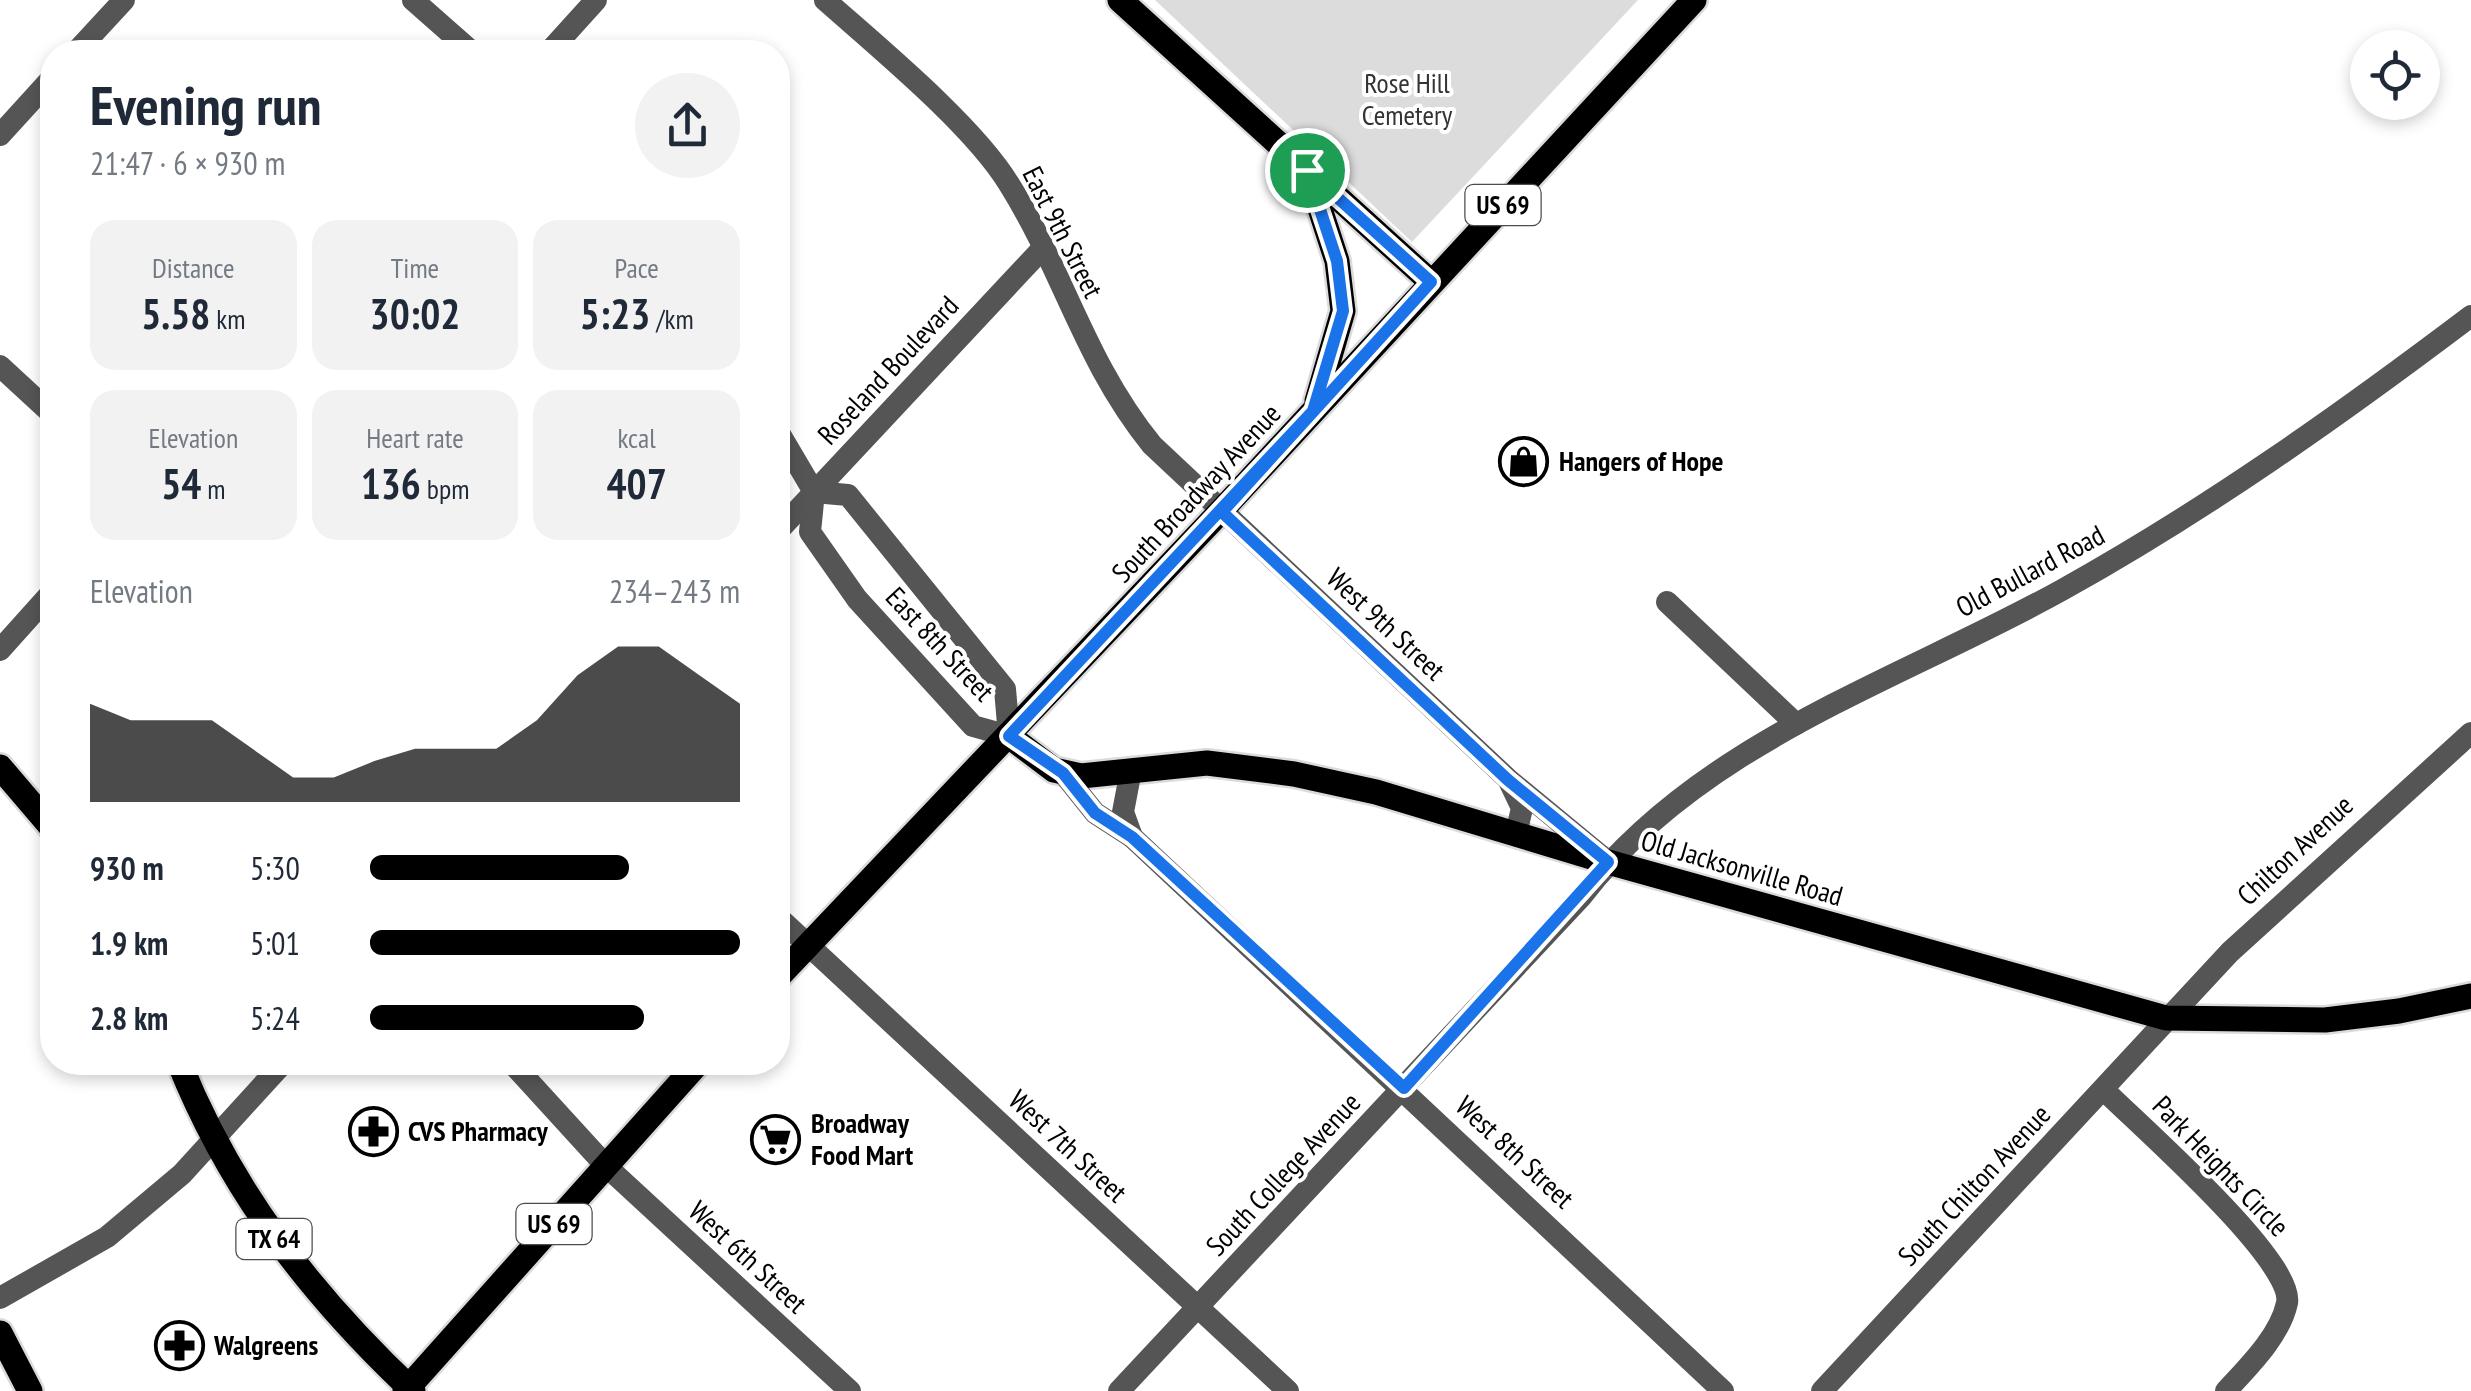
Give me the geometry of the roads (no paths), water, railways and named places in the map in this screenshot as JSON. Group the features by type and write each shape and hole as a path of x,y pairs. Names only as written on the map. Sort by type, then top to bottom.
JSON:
{"main road":[{"path":"1120,0 1431,282"},
{"name":"South Broadway Avenue","path":"790,963 1222,512 1694,0"},
{"path":"1307,170 1337,261 1343,311 1313,411"},
{"path":"1009,736 1063,773"},
{"name":"Old Jacksonville Road","path":"1063,773 1081,776 1207,763 1294,774 1376,792 1608,862 2166,1018 2324,1020 2471,996"},
{"path":"0,767 40,814"},
{"name":"TX 64","path":"186,1075 214,1139 260,1217 306,1282 409,1390"},
{"name":"US 69","path":"409,1390 688,1075"},
{"path":"0,1333 30,1391"}],"street":[{"path":"95,40 124,0"},
{"path":"413,0 458,40"},
{"path":"559,40 596,0"},
{"name":"East 9th Street","path":"825,0 958,124 1008,182 1116,400 1152,446 1222,512"},
{"path":"0,135 40,93"},
{"name":"Roseland Boulevard","path":"790,518 891,415 1042,249"},
{"name":"Old Bullard Road","path":"1608,862 1707,778 1796,724 2059,592 2161,534 2289,449 2471,316"},
{"path":"0,366 40,403"},
{"name":"East 8th Street","path":"790,451 814,492 810,532 857,599 973,726 1009,736 1005,689 848,494 814,492"},
{"name":"West 9th Street","path":"1222,512 1508,780 1608,862"},
{"path":"1667,602 1796,724"},
{"path":"0,650 40,605"},
{"name":"Chilton Avenue","path":"2166,1018 2326,862 2471,733"},
{"path":"1131,770 1123,796 1132,837"},
{"name":"West 8th Street","path":"1063,773 1095,813 1132,837 1724,1391"},
{"path":"1508,780 1522,808 1516,834"},
{"name":"South College Avenue","path":"1120,1391 1404,1088 1608,862"},
{"name":"West 7th Street","path":"790,930 1288,1391"},
{"name":"South Chilton Avenue","path":"1822,1391 2104,1090 2166,1018"},
{"path":"0,1298 107,1237 182,1174 272,1075"},
{"name":"West 6th Street","path":"523,1075 606,1166 850,1391"},
{"name":"Park Heights Circle","path":"2104,1090 2257,1241 2285,1284 2287,1302 2276,1326 2226,1391"}],"place":[{"name":"Hangers of Hope","path":"1524,461"},
{"name":"CVS Pharmacy","path":"373,1131"},
{"name":"Broadway Food Mart","path":"776,1139"},
{"name":"Walgreens","path":"179,1345"}],"park label":[{"name":"Rose Hill Cemetery","path":"1407,99"}]}
